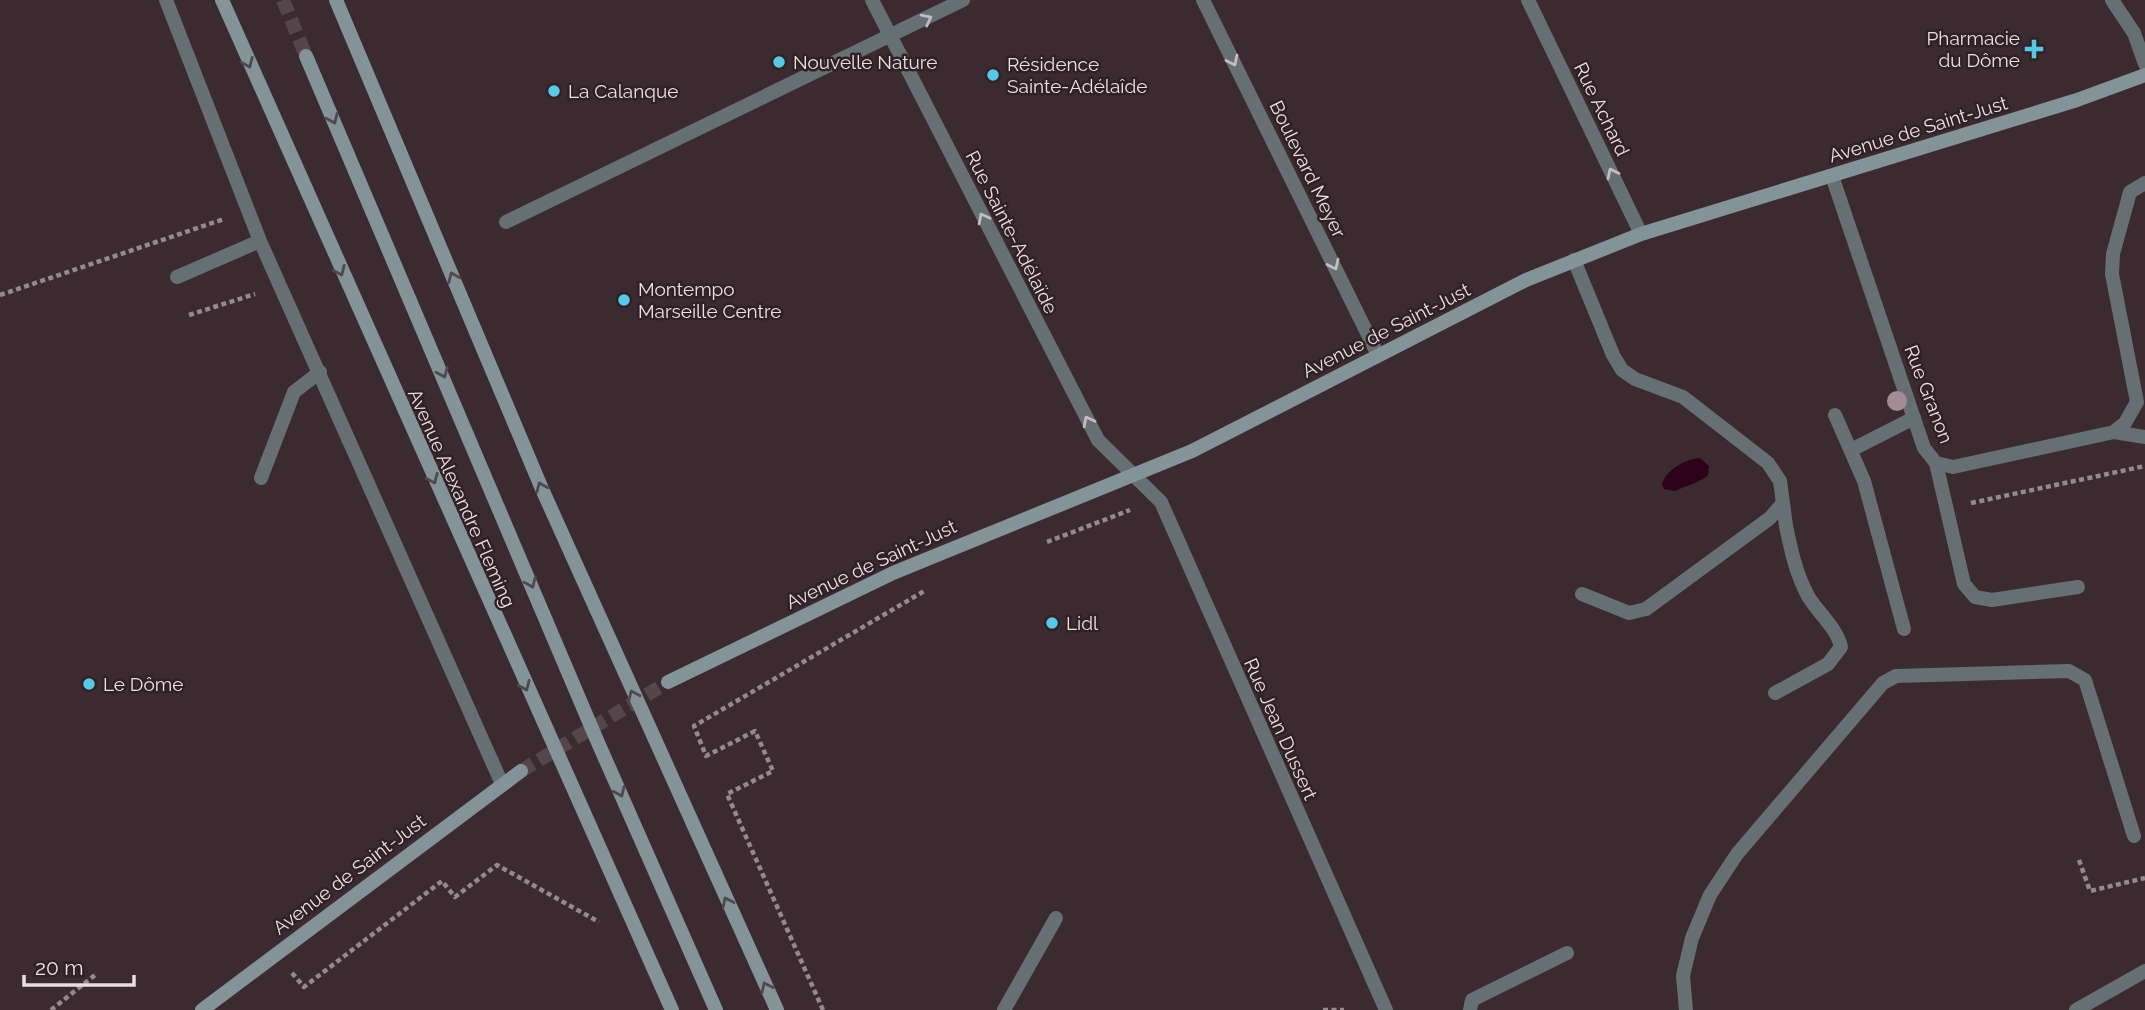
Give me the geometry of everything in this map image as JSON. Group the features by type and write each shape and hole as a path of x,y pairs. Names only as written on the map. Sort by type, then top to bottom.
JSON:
{"main road":[{"name":"Avenue Alexandre Fleming","path":"222,0 292,164 672,1010"},
{"path":"338,2 541,488 777,1010"},
{"name":"Avenue Alexandre Fleming","path":"306,56 716,1010"},
{"name":"Avenue de Saint-Just","path":"668,682 893,573 1130,473 1192,451 1526,280 1574,260 1642,234 2088,96 2145,75"},
{"name":"Avenue de Saint-Just","path":"212,1007 275,954 522,771"}],"street":[{"path":"166,0 260,241 502,784"},
{"name":"Rue Sainte-Adélaïde","path":"872,0 1098,440 1130,473"},
{"path":"506,222 963,0"},
{"name":"Boulevard Meyer","path":"1203,0 1378,355"},
{"name":"Rue Achard","path":"1528,0 1642,234"},
{"path":"2112,0 2134,33 2145,64"},
{"name":"Rue Granon","path":"1832,176 1924,448 1936,463 1953,467 2114,432 2145,437"},
{"path":"2114,432 2125,423 2137,402 2112,275 2113,254 2130,192 2145,183"},
{"path":"177,277 260,241"},
{"path":"1574,260 1613,355 1622,370 1634,379 1683,397 1768,463 1780,481 1795,568 1807,593 1839,636 1841,647 1828,664 1775,693"},
{"path":"261,478 294,392 320,372"},
{"path":"1835,415 1864,481 1904,629"},
{"path":"1851,450 1914,418"},
{"path":"1936,463 1964,584 1975,597 1992,600 2078,587"},
{"name":"Rue Jean Dussert","path":"1130,473 1161,502 1386,1010"},
{"path":"1582,594 1629,613 1646,609 1770,518 1782,503"},
{"path":"1686,1010 1682,975 1692,938 1710,895 1746,844 1884,683 1896,676 2069,671 2085,680 2134,836"},
{"path":"1004,1010 1056,918"},
{"path":"1470,1010 1472,1000 1567,953"},
{"path":"2076,1010 2145,971"}],"path":[{"path":"0,295 250,210"},
{"path":"189,315 280,286"},
{"path":"1947,508 2145,466"},
{"path":"1039,545 1127,510 1146,510 1161,502"},
{"path":"823,1010 727,794 773,771 755,732 706,756 694,726 927,590"},
{"path":"2079,860 2090,891 2145,878"},
{"path":"275,954 304,987 442,881 455,897 497,865 598,922"},
{"path":"51,1010 95,975"},
{"path":"1322,1010 1344,1010"}],"shaded area":[{"path":"1700,458 1709,466 1705,478 1675,491 1664,489 1664,479 1672,470 1682,463"}],"tunnel":[{"path":"283,0 306,56"},
{"path":"521,771 668,682"}],"place":[{"name":"Pharmacie du Dôme","path":"2034,49"},
{"name":"Nouvelle Nature","path":"779,62"},
{"name":"Résidence Sainte-Adélaîde","path":"993,75"},
{"name":"La Calanque","path":"554,91"},
{"name":"Montempo Marseille Centre","path":"624,300"},
{"name":"Lidl","path":"1052,623"},
{"name":"Le Dôme","path":"89,684"}]}
